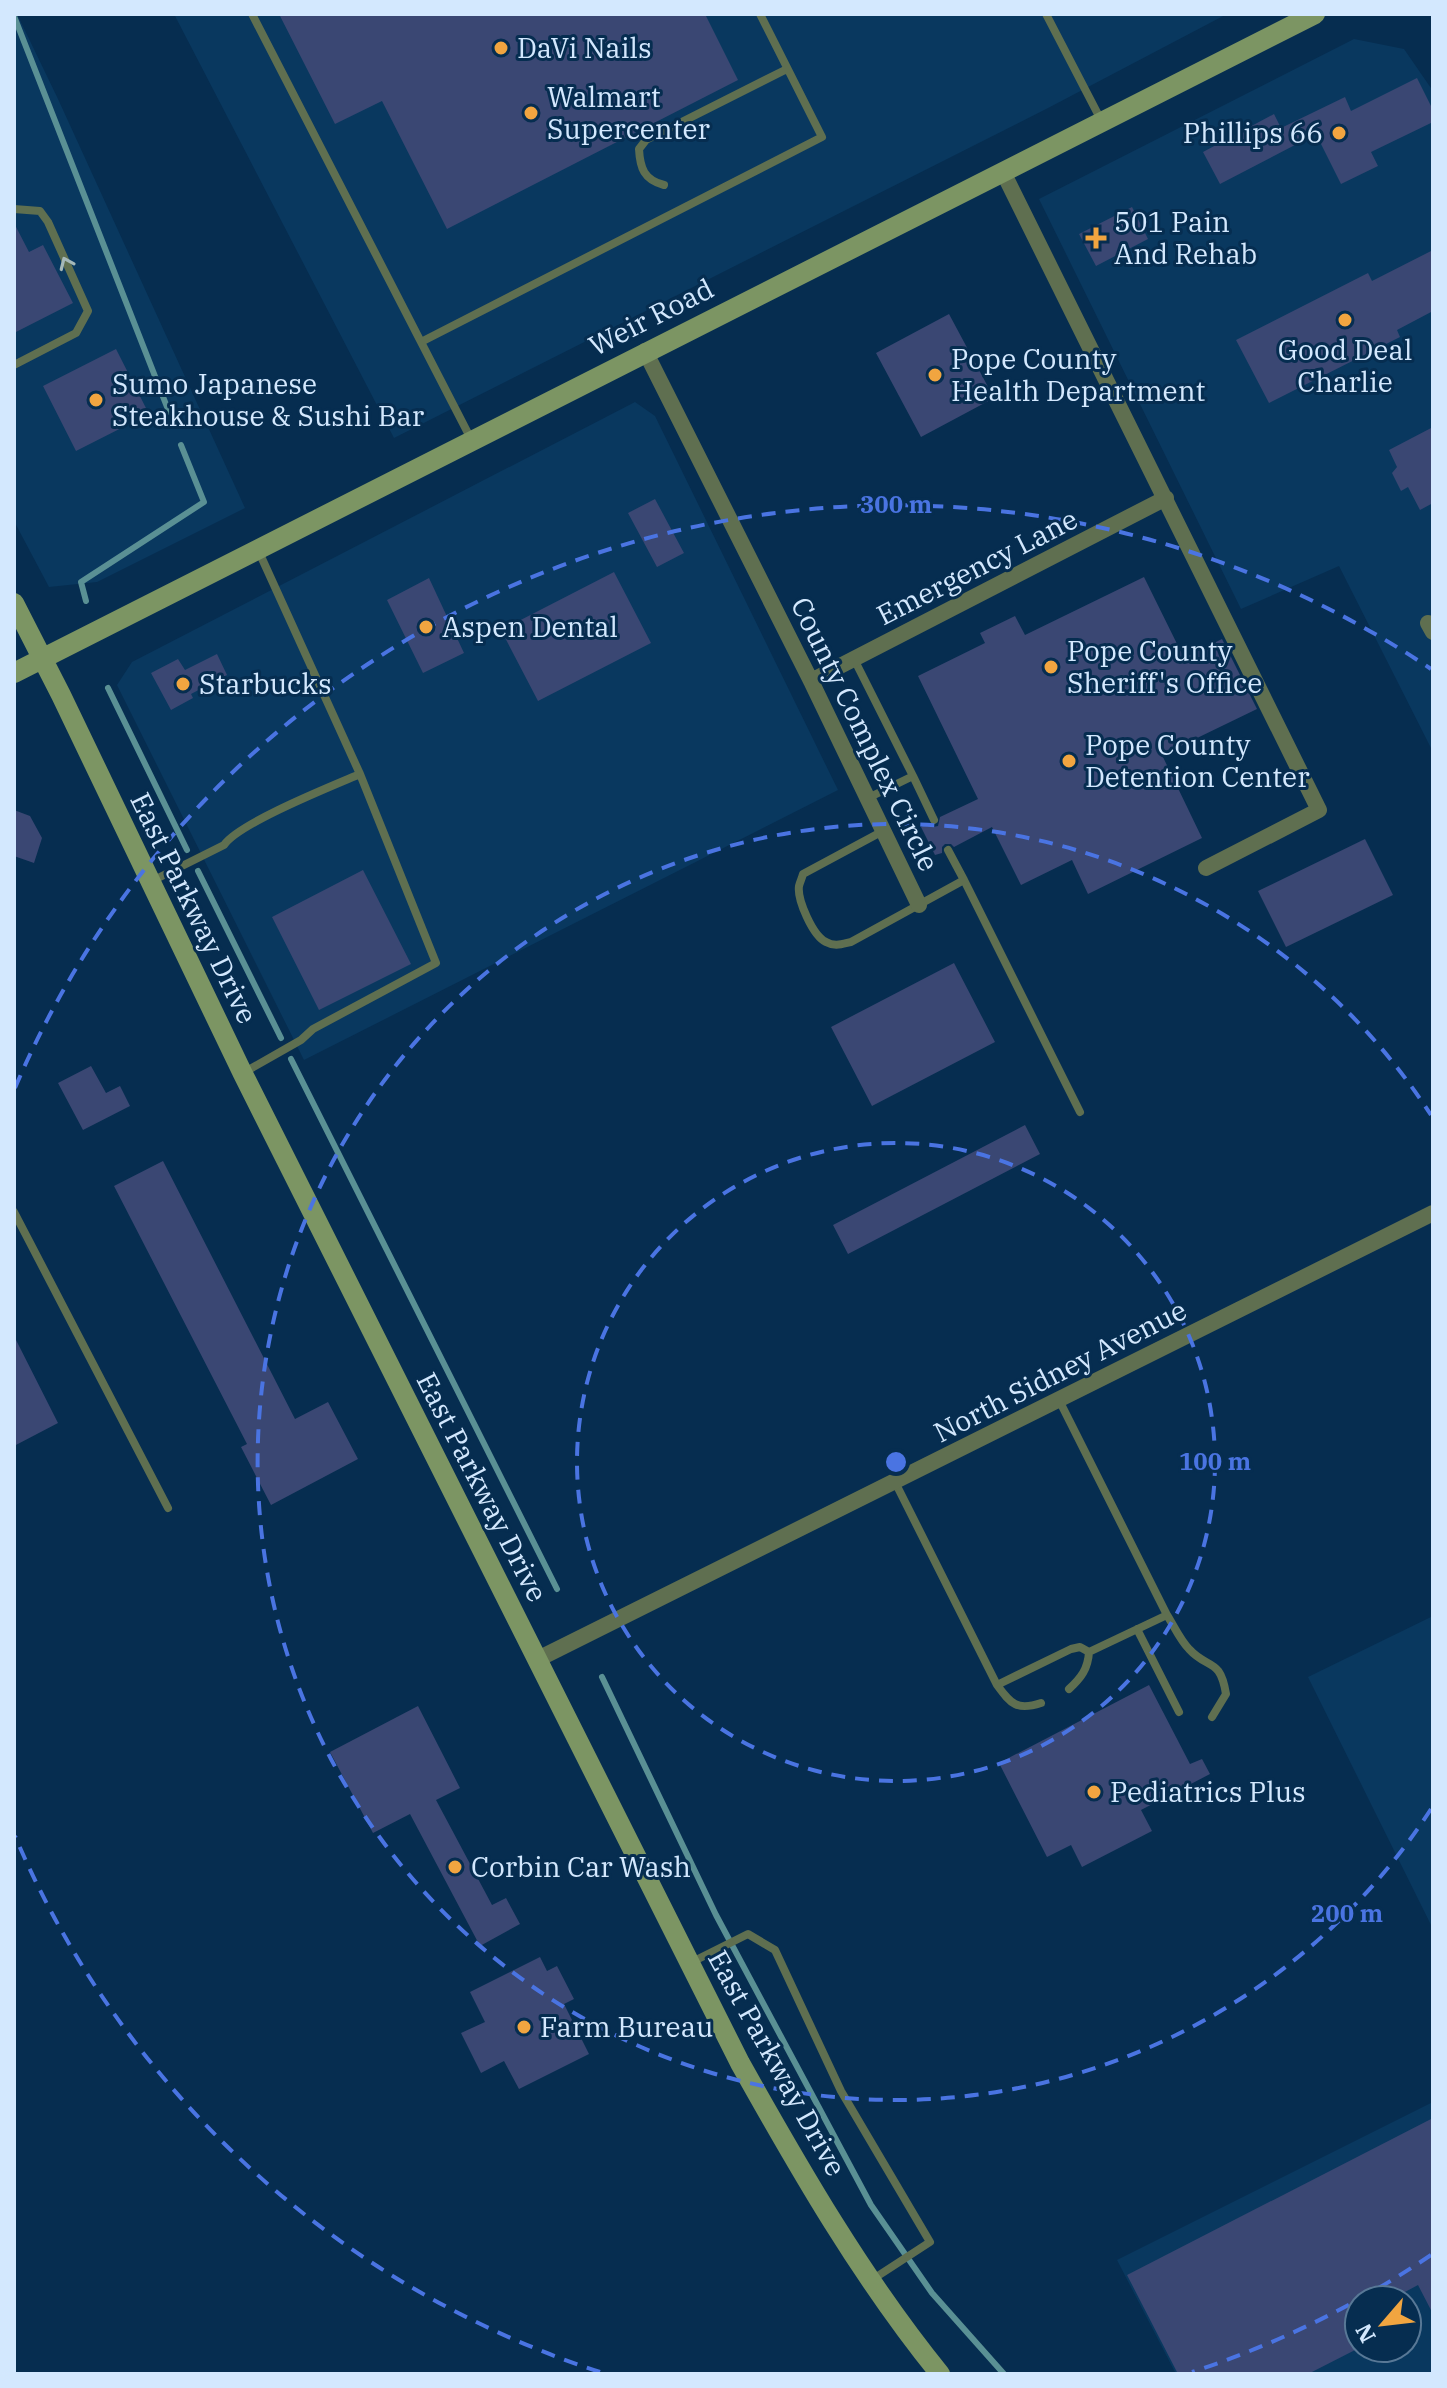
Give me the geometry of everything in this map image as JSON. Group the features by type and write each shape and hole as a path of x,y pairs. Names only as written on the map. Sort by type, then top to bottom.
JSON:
{"main road":[{"name":"Weir Road","path":"14,673 1315,14"},
{"name":"East Parkway Drive","path":"14,603 243,1074 740,2063 799,2169 870,2281 905,2332 940,2374"}],"street":[{"path":"1003,172 1319,810 1206,868"},
{"name":"County Complex Circle","path":"645,351 811,681 919,905"},
{"name":"Emergency Lane","path":"811,681 1166,498"},
{"name":"North Sidney Avenue","path":"538,1659 1433,1213"}],"lane":[{"path":"252,14 471,440"},
{"path":"421,342 822,137 760,14"},
{"path":"1046,14 1102,122"},
{"path":"664,185 652,182 639,163 639,149 646,140 787,69"},
{"path":"14,209 40,211 48,222 88,311 76,333 14,365"},
{"path":"243,1074 301,1040 313,1029 436,963 360,774 257,548"},
{"path":"854,659 934,820"},
{"path":"150,882 219,848 228,839 297,801 360,774"},
{"path":"868,798 913,776"},
{"path":"884,831 803,874 799,887 800,901 816,934 825,942 838,945 851,942 919,905"},
{"path":"948,850 964,880"},
{"name":"County Complex Circle","path":"919,905 964,880 1080,1112"},
{"path":"14,1212 168,1508"},
{"path":"1059,1400 1167,1615 1190,1651 1209,1662 1224,1680 1226,1694 1212,1717"},
{"path":"895,1482 997,1685 1006,1698 1018,1707 1041,1703"},
{"path":"1089,1652 1167,1615"},
{"path":"1137,1629 1179,1712"},
{"path":"997,1685 1071,1649 1080,1647 1089,1652"},
{"path":"1069,1689 1085,1671 1089,1652"},
{"path":"690,1963 748,1934 775,1950 841,2091 930,2242 870,2281"}],"shaded area":[{"path":"14,14 17,14 58,99 245,508 97,582 49,587 14,521"},
{"path":"174,14 1227,14 1050,107 394,438"},
{"path":"1354,39 1404,49 1433,91 1433,752 1339,566 1241,609 1039,199"},
{"path":"635,402 655,416 838,790 304,1060 117,685 132,662"},
{"path":"1433,1616 1433,1929 1308,1677"},
{"path":"1433,2102 1433,2374 1176,2374 1117,2260"}],"building":[{"name":"Walmart Supercenter","path":"279,14 705,14 738,80 447,229 382,101 335,124"},
{"path":"1417,78 1433,110 1433,122 1371,152 1378,166 1341,184 1316,134 1220,184 1203,152 1274,114 1281,128 1345,97 1351,111"},
{"path":"1132,207 1148,239 1096,266 1079,234"},
{"path":"14,223 29,252 43,245 73,303 14,333"},
{"name":"Good Deal Charlie","path":"1433,250 1433,311 1397,330 1400,337 1269,403 1236,340 1368,273 1372,281"},
{"name":"Pope County Health Department","path":"949,314 994,398 921,437 876,353"},
{"name":"Sumo Japanese Steakhouse & Sushi Bar","path":"116,349 149,414 76,451 43,386"},
{"path":"1433,427 1433,503 1420,510 1408,487 1401,491 1392,473 1397,467 1389,450"},
{"path":"655,499 684,553 657,567 628,513"},
{"path":"614,572 651,643 538,701 501,630"},
{"name":"Pope County Detention Center","path":"1144,577 1184,658 1222,639 1257,709 1162,755 1202,838 1088,894 1072,860 1021,885 992,827 954,847 945,844 942,853 935,855 921,827 928,823 938,826 940,817 978,799 918,676 985,643 980,633 1015,616 1025,635"},
{"name":"Aspen Dental","path":"429,578 464,653 423,673 387,600"},
{"name":"Starbucks","path":"217,654 227,675 191,694 193,698 171,710 151,673 178,659 185,670"},
{"path":"14,810 30,816 42,838 34,863 14,856"},
{"path":"1365,839 1393,895 1286,947 1258,891"},
{"path":"363,870 411,964 319,1010 272,917"},
{"path":"954,963 995,1042 872,1106 831,1027"},
{"path":"91,1066 106,1093 120,1086 130,1106 83,1130 58,1083"},
{"path":"1025,1125 1040,1154 848,1254 833,1225"},
{"path":"163,1161 295,1419 328,1402 358,1459 271,1505 241,1447 247,1444 114,1186"},
{"path":"14,1336 58,1423 14,1446"},
{"name":"Pediatrics Plus","path":"1149,1685 1190,1764 1202,1759 1210,1774 1141,1810 1152,1831 1082,1867 1071,1845 1047,1857 999,1763"},
{"path":"418,1706 460,1788 436,1800 492,1905 506,1898 520,1924 480,1946 410,1814 373,1833 330,1752"},
{"name":"Farm Bureau","path":"540,1957 547,1971 557,1966 574,1999 564,2004 589,2054 519,2089 504,2061 481,2073 461,2033 485,2022 470,1992"},
{"path":"1433,2118 1433,2314 1423,2295 1423,2284 1343,2284 1343,2356 1308,2374 1178,2374 1127,2275"}],"waterway":[{"path":"14,16 169,412"},
{"path":"86,601 81,582 204,502 181,445"},
{"path":"108,688 187,850"},
{"path":"198,871 281,1038"},
{"path":"291,1059 557,1589"},
{"path":"602,1677 716,1915 871,2205 932,2293 1004,2374"}],"place":[{"name":"DaVi Nails","path":"501,48"},
{"name":"Walmart Supercenter","path":"531,113"},
{"name":"Phillips 66","path":"1339,133"},
{"name":"501 Pain And Rehab","path":"1096,238"},
{"name":"Good Deal Charlie","path":"1345,320"},
{"name":"Pope County Health Department","path":"935,375"},
{"name":"Sumo Japanese Steakhouse & Sushi Bar","path":"96,400"},
{"name":"Aspen Dental","path":"426,627"},
{"name":"Pope County Sheriff's Office","path":"1051,667"},
{"name":"Starbucks","path":"183,684"},
{"name":"Pope County Detention Center","path":"1069,761"},
{"name":"Pediatrics Plus","path":"1094,1792"},
{"name":"Corbin Car Wash","path":"455,1867"},
{"name":"Farm Bureau","path":"524,2027"}]}
